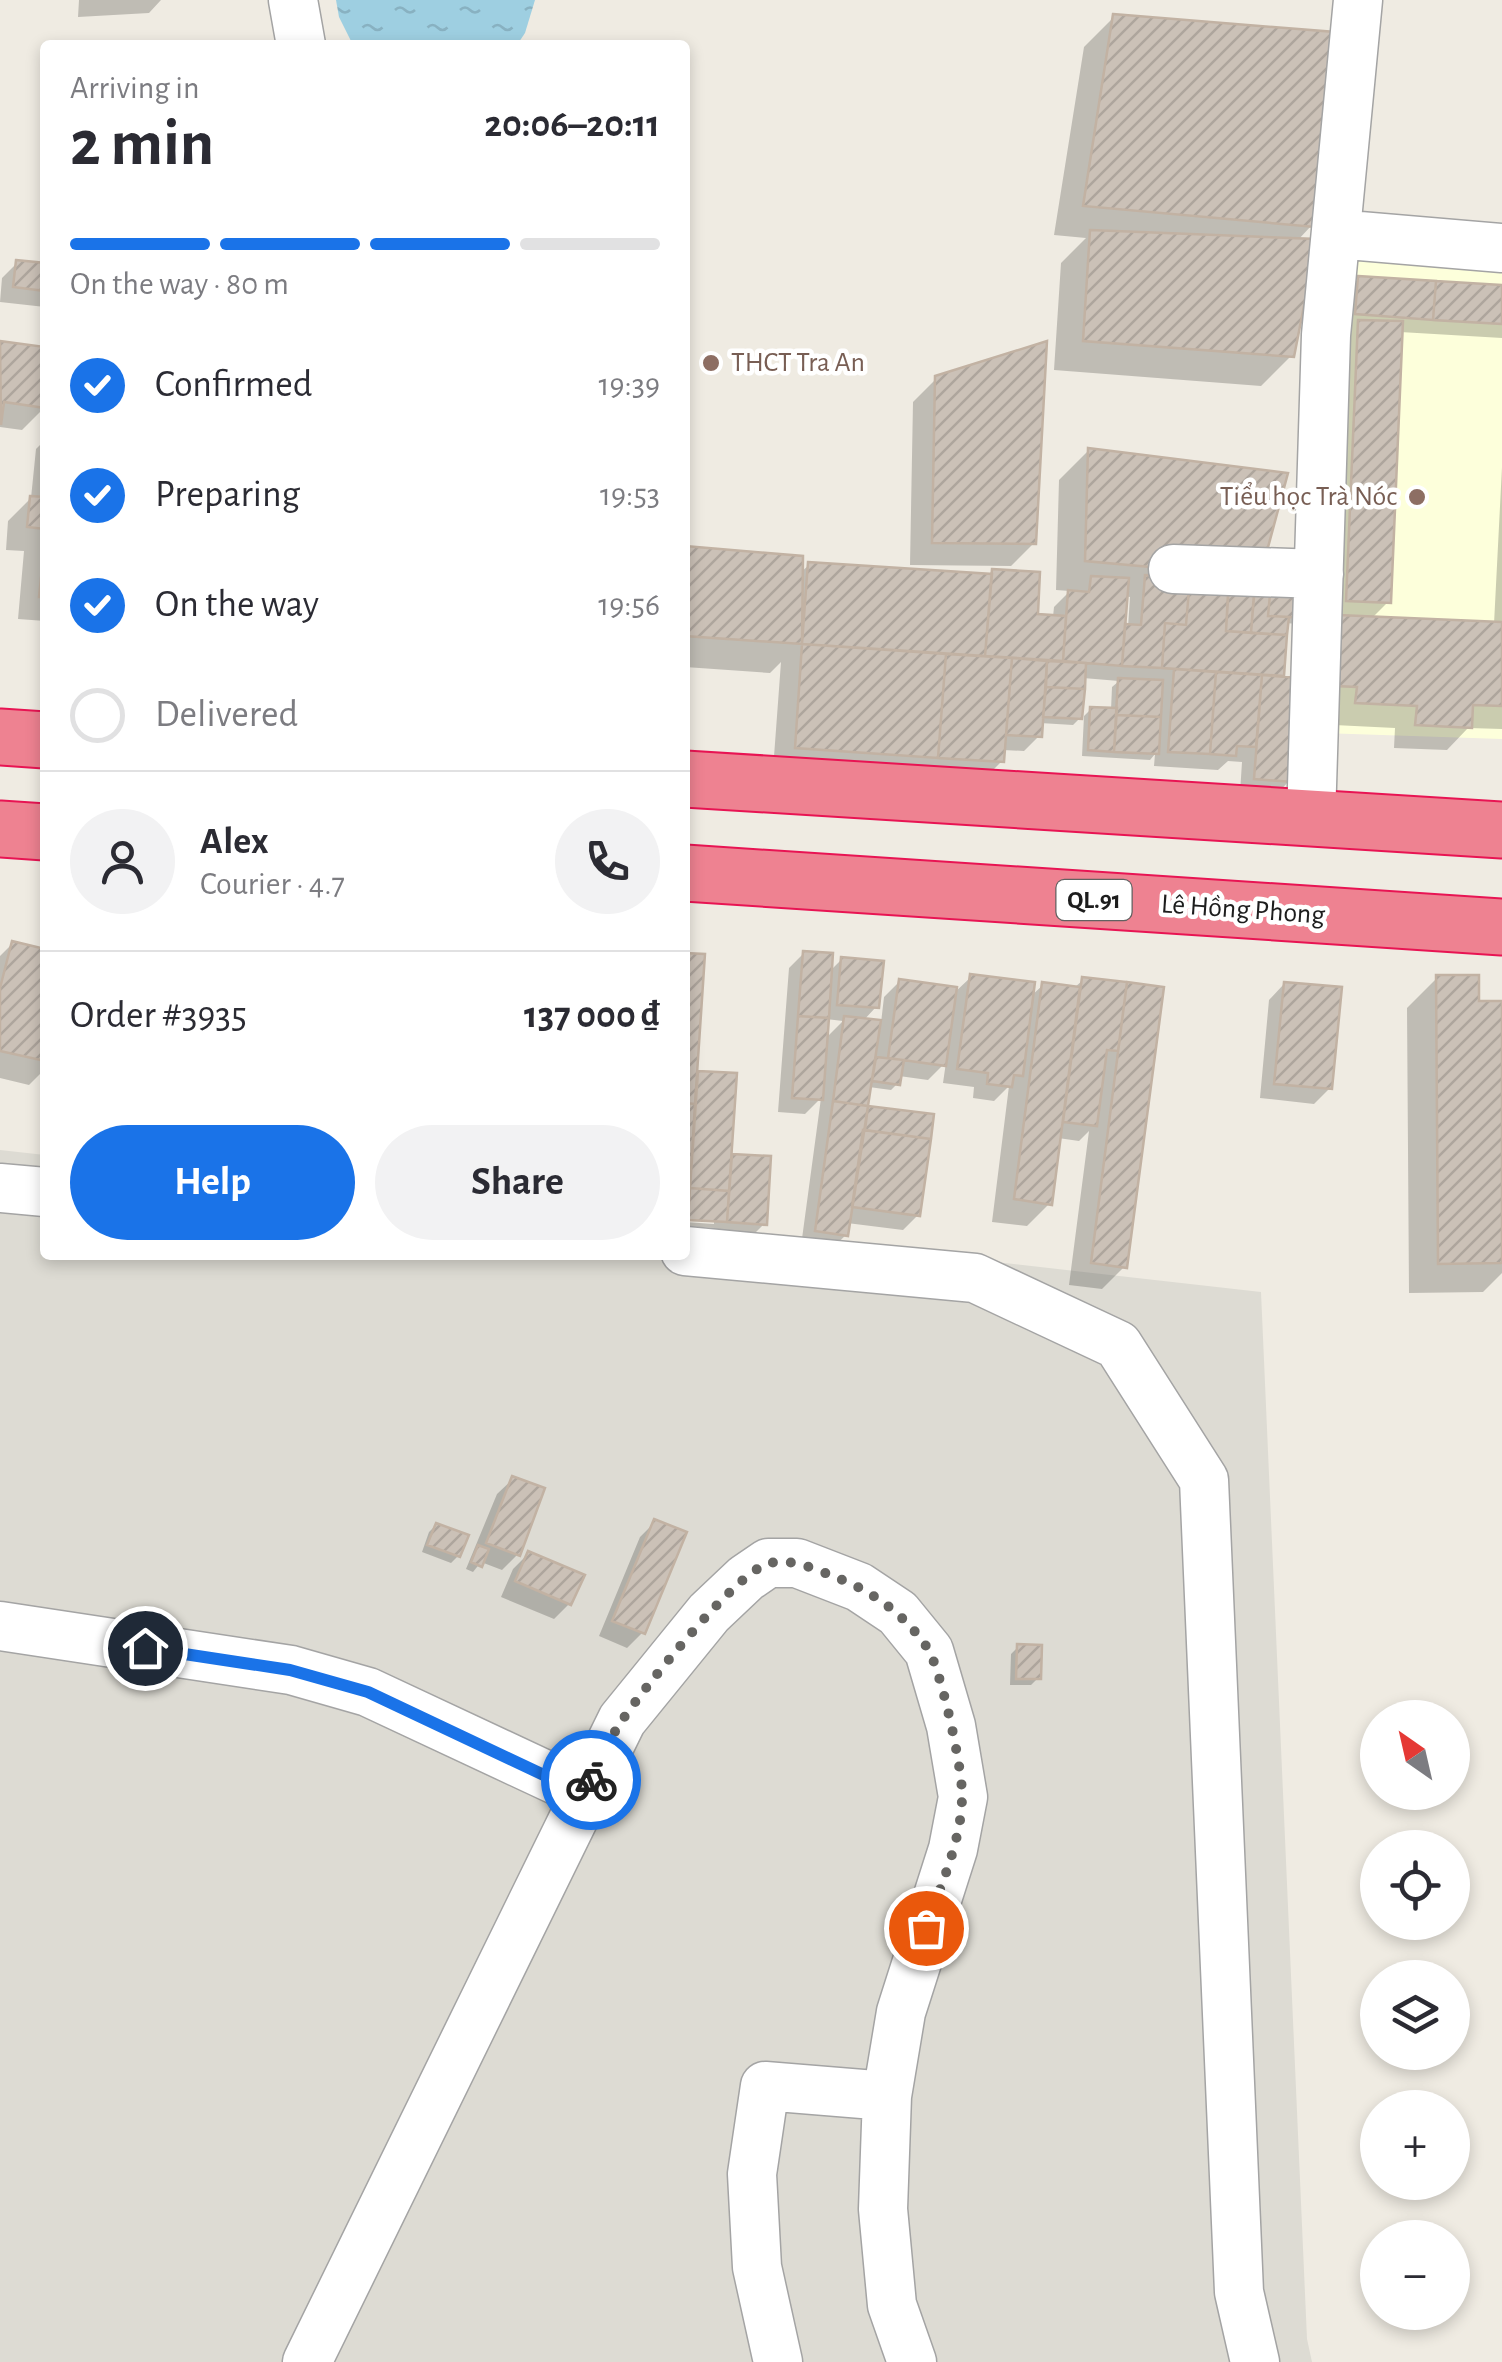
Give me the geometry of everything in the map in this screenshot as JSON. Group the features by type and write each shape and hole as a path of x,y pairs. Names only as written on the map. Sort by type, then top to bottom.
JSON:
{"highway":[{"path":"0,737 40,740"},
{"path":"690,779 1502,830"},
{"path":"0,829 40,832"},
{"name":"Lê Hồng Phong","path":"690,874 1502,927"}],"street":[{"path":"293,0 301,40"},
{"path":"1311,818 1326,334 1358,0"},
{"path":"1336,234 1502,248"},
{"path":"1173,569 1319,574"},
{"path":"0,1188 40,1192"},
{"path":"690,1252 975,1278 1118,1345 1204,1480 1239,2292 1255,2362"},
{"path":"306,2362 622,1720 709,1613 768,1563 797,1563 859,1587 898,1613 929,1651 951,1726 962,1796 953,1849 901,2012 887,2096 883,2209 892,2304 912,2362"},
{"path":"0,1626 290,1670 337,1683 368,1692 584,1794"},
{"path":"778,2362 756,2268 752,2174 765,2086 887,2096"}],"shaded area":[{"name":"Tiểu học Trà Nóc","path":"1343,255 1502,261 1502,739 1322,733"},
{"path":"0,1150 40,1154 40,1260 690,1260 690,1228 1261,1292 1307,2339 1312,2362 0,2362"}],"water":[{"path":"336,0 535,0 520,40 350,40"}],"building":[{"path":"1113,14 1335,32 1315,227 1083,206"},
{"path":"1090,230 1317,239 1294,357 1083,341"},
{"path":"16,260 40,262 40,290 13,287"},
{"path":"1358,276 1436,281 1433,320 1355,314"},
{"path":"1436,281 1502,285 1502,324 1433,320"},
{"path":"1358,320 1403,321 1391,603 1346,601"},
{"path":"0,341 40,346 40,407 4,402 1,425"},
{"path":"1047,341 1036,544 932,543 935,376"},
{"path":"1088,448 1288,473 1260,577 1085,561"},
{"path":"30,496 40,497 40,528 27,527"},
{"path":"690,546 803,556 802,644 690,636"},
{"path":"808,562 992,574 985,656 802,644"},
{"path":"992,569 1040,572 1038,614 1066,616 1063,661 985,656"},
{"path":"1145,575 1190,578 1186,625 1165,623 1162,668 1122,666 1125,624 1141,625"},
{"path":"1091,576 1129,578 1122,666 1063,661 1068,590 1089,592"},
{"path":"1190,578 1228,594 1226,631 1287,635 1284,676 1162,668 1165,623 1186,625"},
{"path":"1229,584 1255,585 1251,633 1226,631"},
{"path":"1271,584 1309,587 1307,618 1268,616"},
{"path":"1254,593 1270,594 1268,616 1289,617 1287,635 1251,633"},
{"path":"1338,615 1502,622 1502,706 1473,705 1472,728 1415,725 1417,706 1355,703 1357,687 1335,686"},
{"path":"802,644 946,654 938,758 795,748"},
{"path":"946,654 1012,658 1004,762 938,758"},
{"path":"1012,658 1047,661 1042,737 1006,735"},
{"path":"1047,661 1086,663 1085,689 1046,687"},
{"path":"1174,669 1216,672 1210,754 1168,752"},
{"path":"1216,672 1262,675 1256,747 1237,746 1236,756 1210,754"},
{"path":"1262,675 1300,678 1293,782 1254,779"},
{"path":"1118,678 1163,680 1161,717 1116,715"},
{"path":"1046,687 1085,689 1082,719 1043,717"},
{"path":"1090,707 1117,708 1114,752 1088,750"},
{"path":"1116,715 1161,717 1159,754 1114,752"},
{"path":"12,941 40,948 40,1060 0,1051 0,988"},
{"path":"803,951 833,953 829,1018 798,1016"},
{"path":"690,953 705,954 695,1104 690,1104"},
{"path":"841,957 884,961 879,1008 837,1005"},
{"path":"970,974 1035,982 1023,1076 1014,1075 1012,1087 987,1084 988,1073 957,1069"},
{"path":"1436,975 1479,975 1479,1001 1502,1001 1502,1263 1438,1264"},
{"path":"1082,977 1127,982 1118,1051 1107,1050 1097,1126 1063,1122"},
{"path":"899,979 957,987 946,1066 888,1058"},
{"path":"1042,982 1080,987 1052,1205 1014,1199"},
{"path":"1127,982 1164,987 1127,1268 1091,1263"},
{"path":"1284,982 1342,987 1332,1089 1274,1084"},
{"path":"798,1016 829,1018 823,1100 792,1098"},
{"path":"844,1016 881,1020 868,1106 833,1101"},
{"path":"876,1057 904,1060 900,1085 872,1081"},
{"path":"698,1071 737,1073 729,1191 690,1188"},
{"path":"833,1101 868,1106 848,1236 815,1231"},
{"path":"690,1104 695,1104 690,1187"},
{"path":"868,1106 934,1114 931,1139 865,1130"},
{"path":"863,1130 931,1139 920,1216 852,1207"},
{"path":"732,1154 771,1156 767,1225 727,1222"},
{"path":"690,1188 729,1191 727,1222 690,1220"},
{"path":"512,1476 545,1488 520,1556 486,1543"},
{"path":"654,1519 687,1532 645,1634 612,1621"},
{"path":"436,1523 469,1535 460,1557 427,1545"},
{"path":"478,1545 489,1549 482,1567 471,1562"},
{"path":"528,1551 585,1575 571,1605 515,1581"},
{"path":"1017,1644 1042,1645 1041,1679 1016,1679"}],"way so far":[{"path":"591,1780 622,1720 709,1613 746,1578 768,1563 797,1563 859,1587 898,1613 929,1651 951,1726 962,1796 953,1849 926,1928"}],"place":[{"name":"THCT Tra An","path":"711,363"},
{"name":"Tiểu học Trà Nóc","path":"1417,497"}],"route":[{"path":"145,1648 290,1670 368,1692 584,1794 591,1780"}]}
